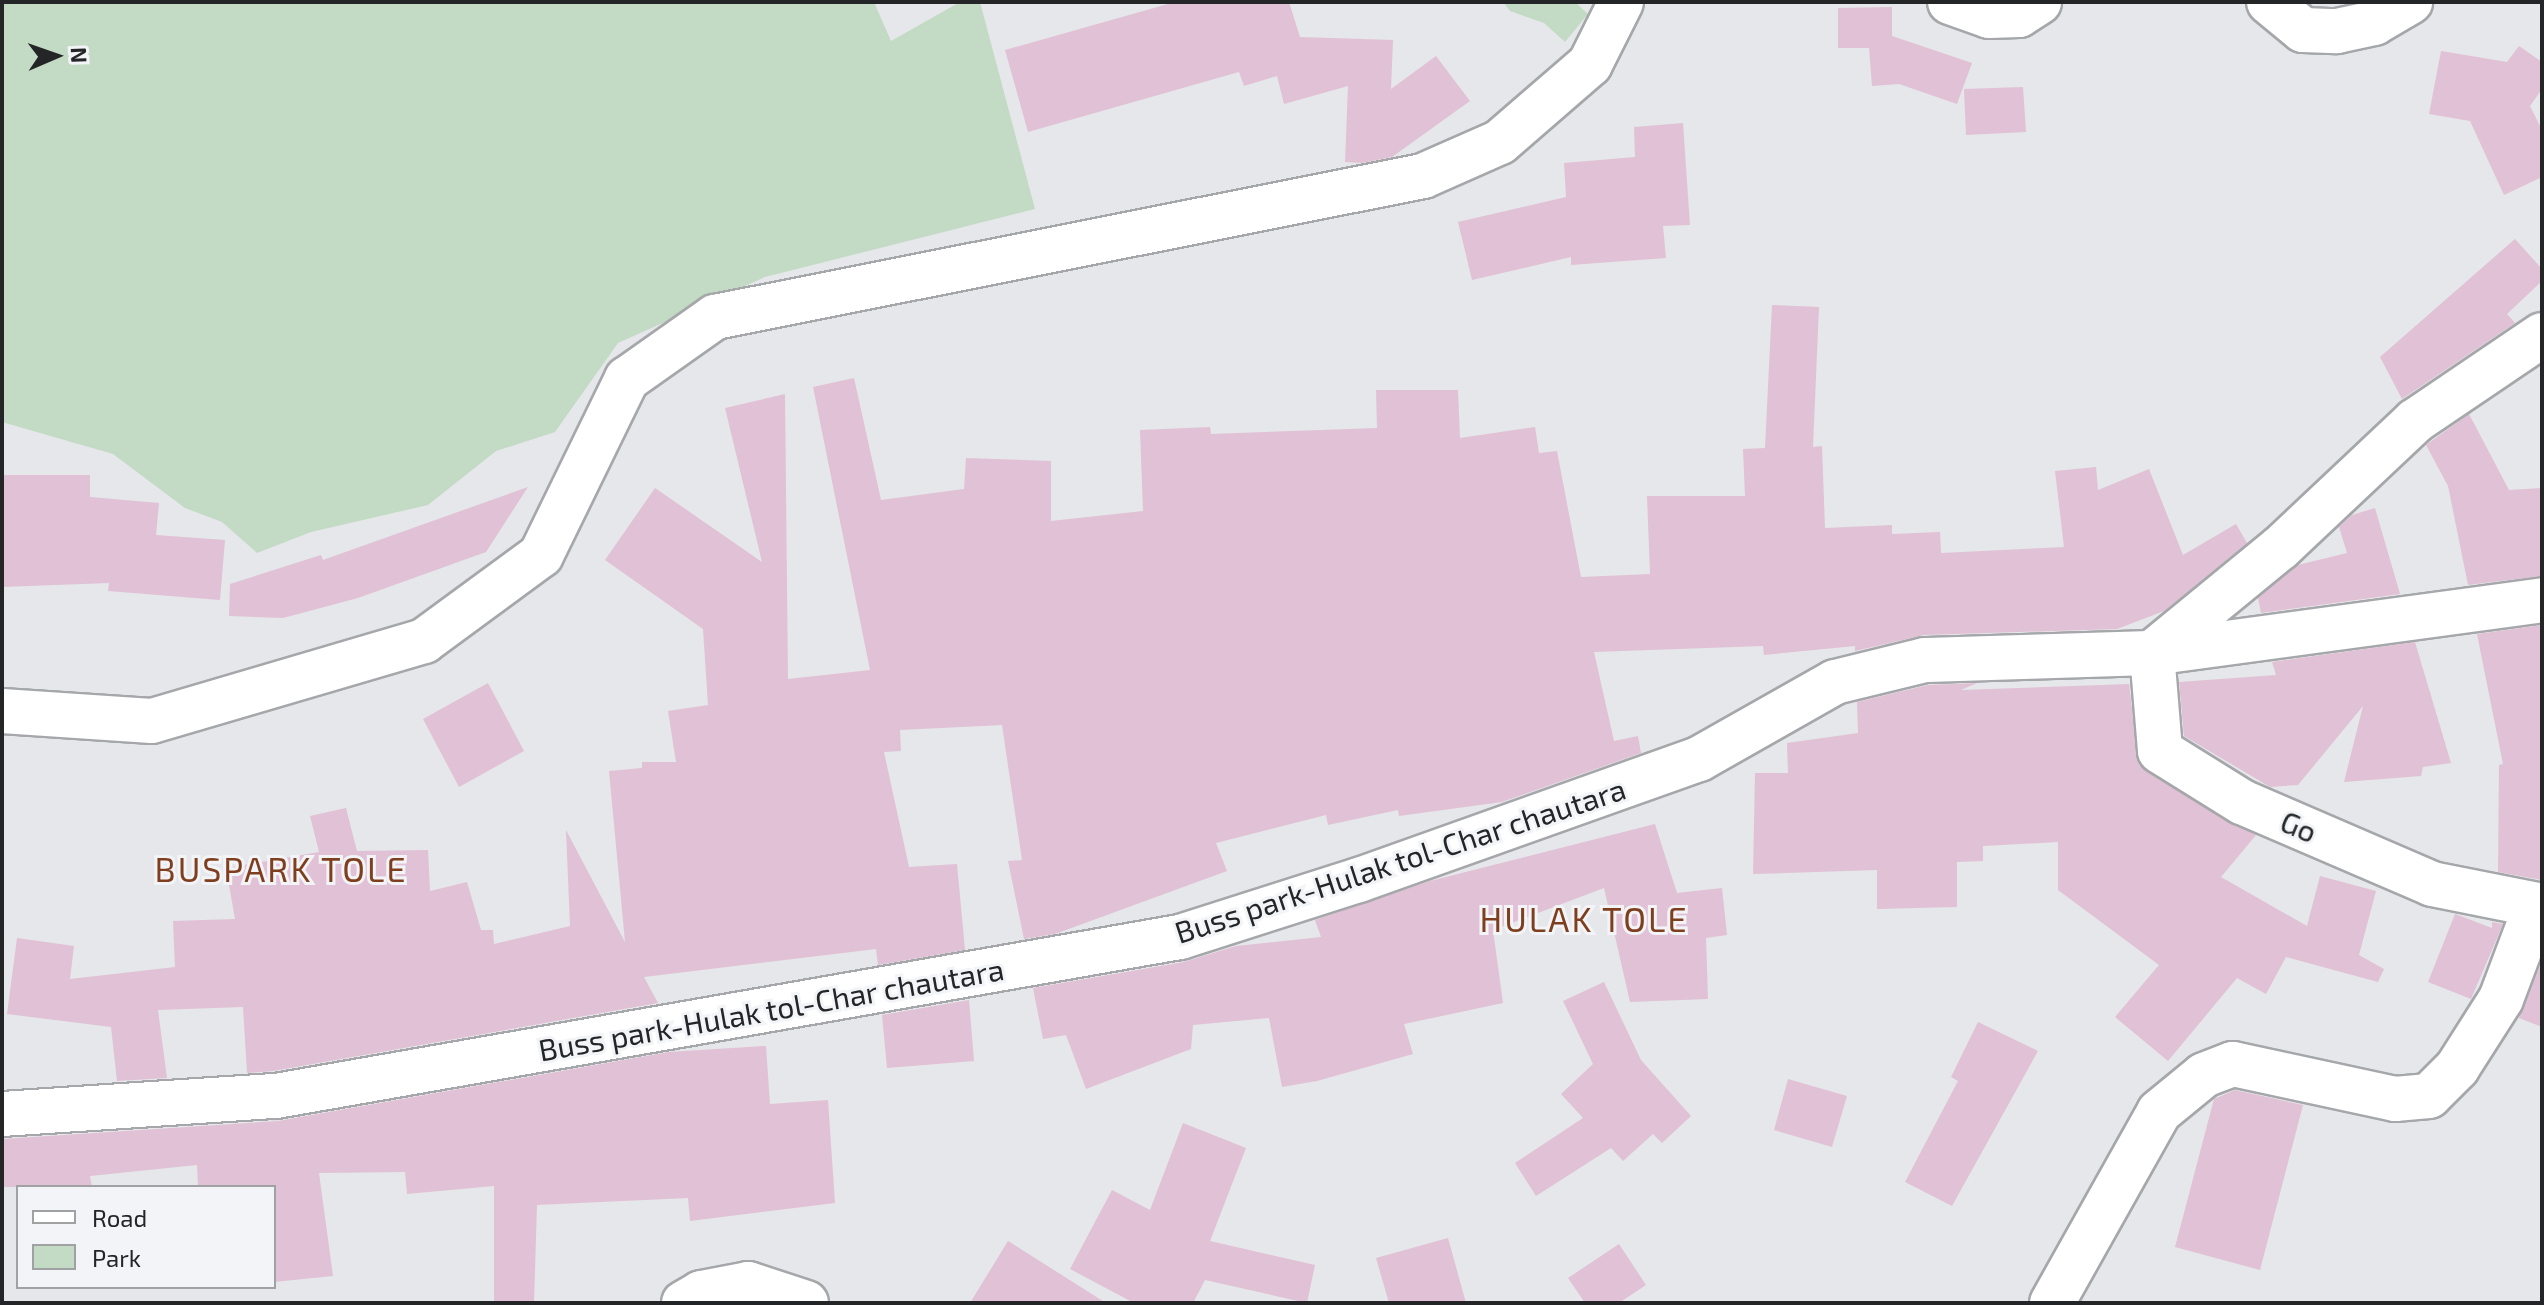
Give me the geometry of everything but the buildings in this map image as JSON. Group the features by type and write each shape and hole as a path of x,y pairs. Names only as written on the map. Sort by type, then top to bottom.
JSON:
{"street":[{"path":"2,711 152,721 424,641 541,555 627,379 715,317 1423,176 1500,142 1590,64 1621,2"},
{"path":"1950,2 1989,16 2019,15 2039,2"},
{"path":"2269,2 2303,30 2337,31 2374,23 2410,2"},
{"path":"2152,653 2280,548 2415,421 2542,335"},
{"name":"Buss park-Hulak tol-Char chautara","path":"2,1114 276,1096 1180,937 1359,880 1699,759 1835,682 1925,660 2152,653 2542,600"},
{"name":"Go","path":"2152,653 2160,751 2242,802 2432,884 2539,906"},
{"path":"2052,1303 2159,1112 2204,1075 2233,1064 2395,1099 2429,1096 2457,1068 2501,999 2539,906"},
{"path":"684,1303 701,1293 748,1284 806,1303"}],"green space":[{"path":"2,2 874,2 891,41 960,2 980,2 1035,209 765,277 618,343 555,432 496,451 428,505 311,532 257,553 222,522 185,508 113,454 2,422"},
{"path":"1503,2 1575,2 1588,14 1565,42 1544,23 1510,11"}],"district":[{"name":"BUSPARK TOLE","path":"281,869"},
{"name":"HULAK TOLE","path":"1584,919"}]}
